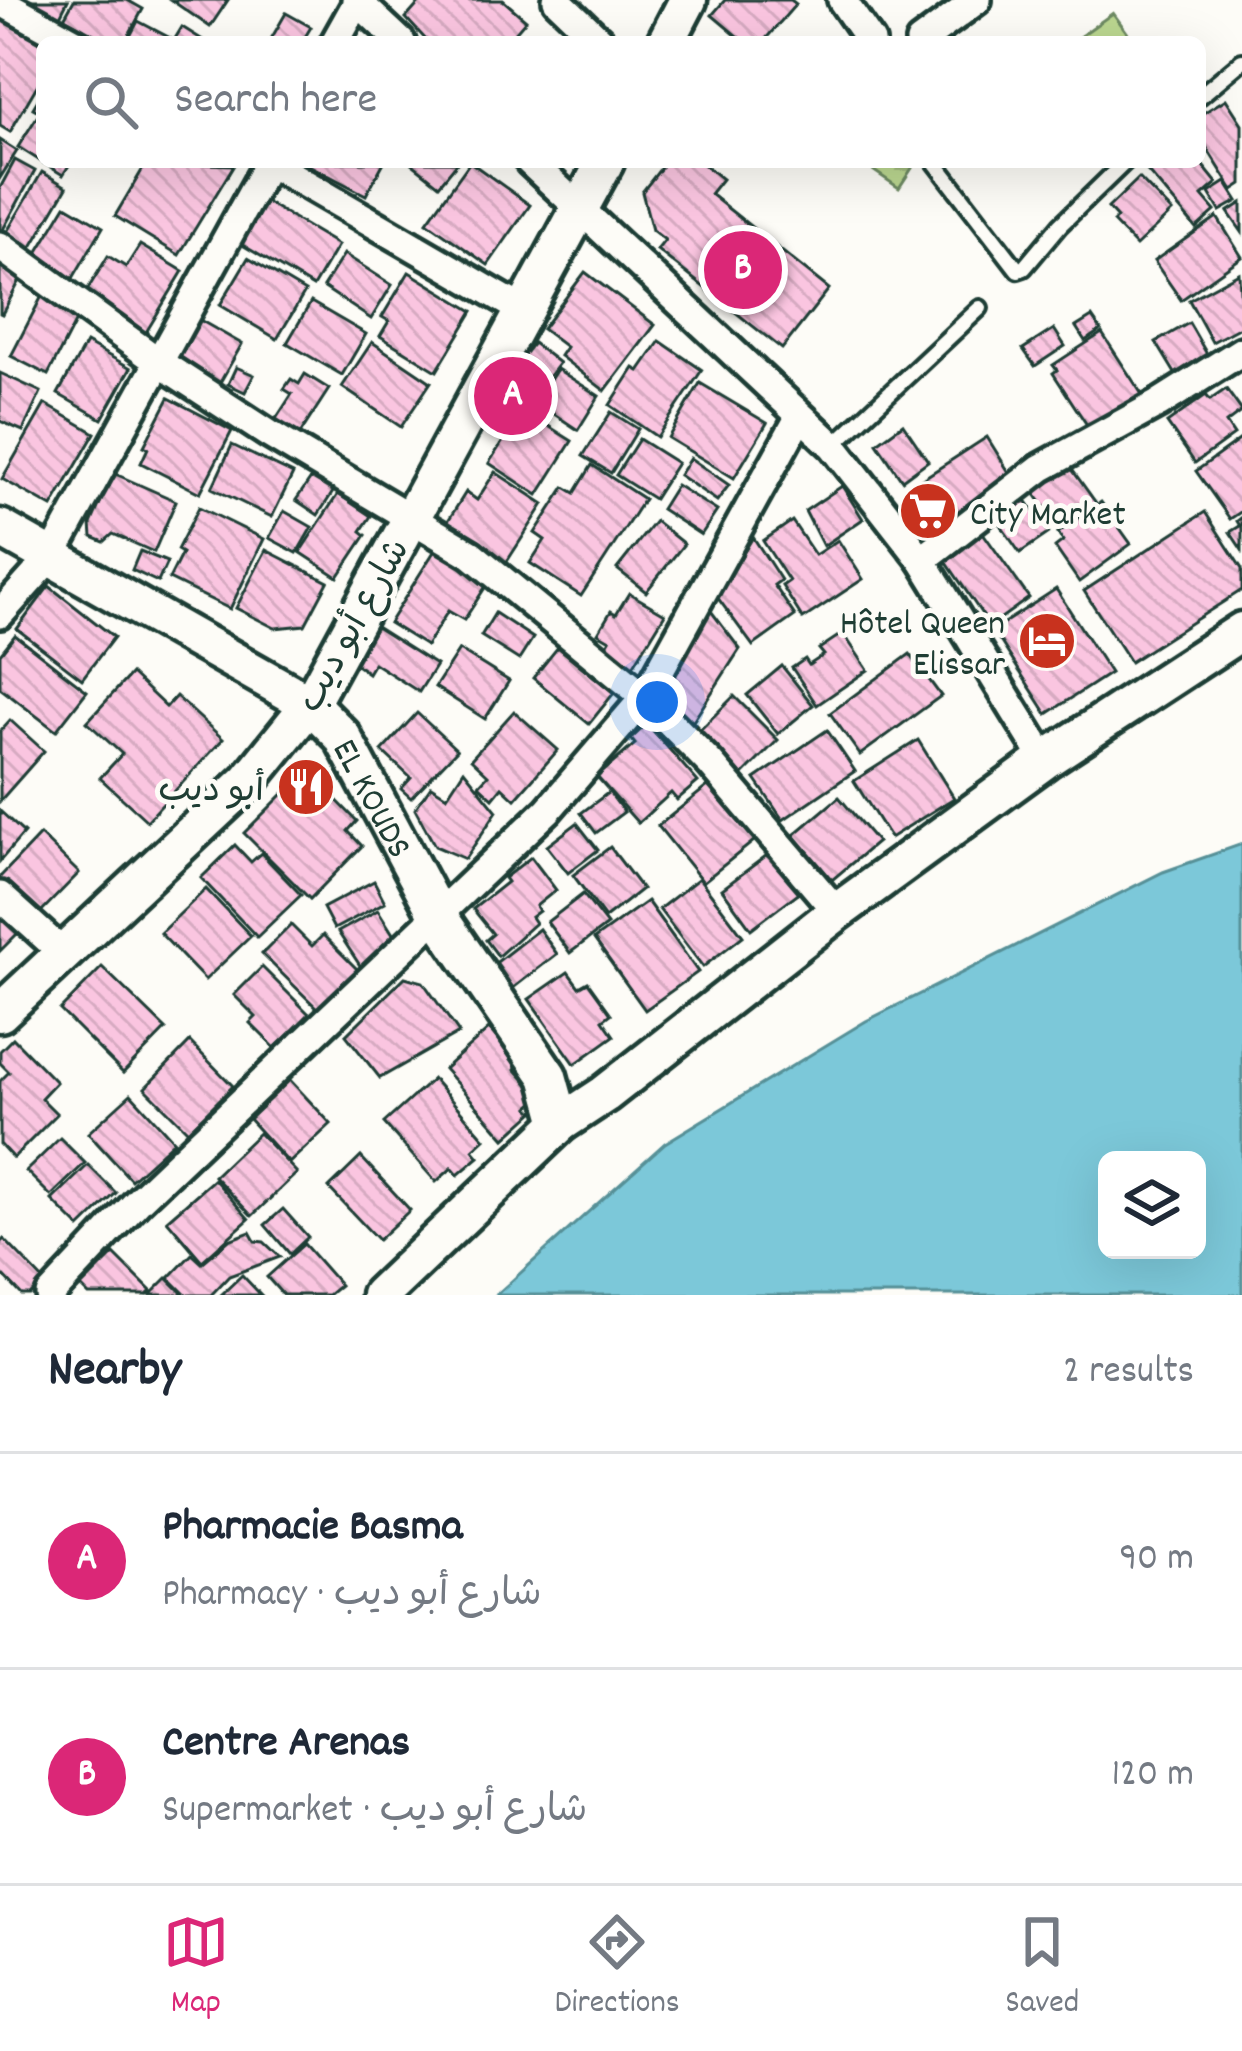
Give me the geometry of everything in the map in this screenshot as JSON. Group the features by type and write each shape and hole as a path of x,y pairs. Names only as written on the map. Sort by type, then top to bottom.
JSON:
{"main road":[{"path":"669,36 688,0"},
{"name":"شارع أبو ديب","path":"0,1013 248,781 310,704 602,168"},
{"name":"EL KOUDS","path":"0,527 310,704 342,736 436,914 548,1076 561,1123"},
{"path":"380,1295 561,1123 1045,760 1242,631"},
{"path":"548,1076 604,1094"}],"street":[{"path":"557,0 596,36"},
{"path":"842,0 867,36"},
{"path":"928,36 976,0"},
{"path":"338,36 357,1 395,36"},
{"path":"0,2 63,36"},
{"path":"0,614 52,556 265,168"},
{"path":"278,168 526,312"},
{"path":"536,168 833,446 922,560 1045,760"},
{"path":"0,246 160,363 471,554 646,698 710,763 837,912"},
{"path":"922,560 1041,468 1242,351"},
{"path":"50,1295 140,1199 548,810 646,698 800,416"},
{"path":"0,896 62,952"}],"lane":[{"path":"1206,91 1242,61"},
{"path":"940,168 1018,270 1119,168"},
{"path":"833,446 980,308"}],"green space":[{"path":"1113,13 1130,36 1080,36"},
{"path":"870,168 912,168 899,188"}],"water":[{"path":"1242,844 1242,1295 496,1295 665,1143 866,1021 1163,872"}],"building":[{"path":"30,0 68,0 60,16"},
{"path":"74,0 127,0 143,9 128,36 98,36 64,18"},
{"path":"171,0 228,0 210,27"},
{"path":"422,0 503,0 526,20 512,36 422,36 406,18"},
{"path":"725,0 791,0 796,4 768,36 737,36 712,15"},
{"path":"286,13 311,27 306,36 273,36"},
{"path":"0,14 38,36 36,87 10,132 0,126"},
{"path":"138,21 166,36 130,36"},
{"path":"1226,99 1242,124 1242,184 1233,190 1206,147 1206,111"},
{"path":"36,118 36,158 18,147"},
{"path":"0,140 17,151 0,178"},
{"path":"15,160 35,171 0,235 0,188"},
{"path":"143,168 232,168 179,255 115,216"},
{"path":"314,168 381,168 366,195"},
{"path":"418,168 453,168 439,185"},
{"path":"466,168 478,168 530,205 488,265 427,222"},
{"path":"661,168 708,168 722,179 710,194 829,289 782,349 657,250 665,240 652,230 642,192"},
{"path":"1145,168 1205,168 1217,183 1202,196 1215,211 1196,228"},
{"path":"42,172 67,187 26,257 1,242"},
{"path":"1139,178 1172,212 1136,246 1113,222 1117,218 1108,208"},
{"path":"1226,182 1238,201 1220,211 1209,193"},
{"path":"264,201 338,245 313,287 239,243"},
{"path":"1242,203 1242,232 1228,212"},
{"path":"66,205 103,227 69,285 31,263"},
{"path":"1217,217 1242,257 1181,300 1154,261"},
{"path":"140,245 183,271 145,334 83,297 108,256 126,267"},
{"path":"344,254 392,285 371,319 323,287"},
{"path":"248,258 305,292 277,339 220,305"},
{"path":"0,260 24,273 2,314 0,313"},
{"path":"409,272 473,311 437,371 380,336 389,321 382,317"},
{"path":"585,272 655,325 605,391 560,356 566,347 542,329"},
{"path":"1239,273 1242,326 1212,342 1189,300"},
{"path":"43,294 80,313 48,375 11,356"},
{"path":"311,302 366,334 342,375 287,343"},
{"path":"1092,317 1101,330 1085,341 1076,327"},
{"path":"198,319 242,344 218,386 174,361"},
{"path":"1189,323 1208,356 1176,375 1156,342"},
{"path":"1054,329 1065,346 1035,366 1023,349"},
{"path":"1102,333 1143,396 1089,428 1053,373 1057,370 1053,365"},
{"path":"660,341 702,370 657,437 610,405 634,368 639,371"},
{"path":"372,342 431,382 401,427 342,387"},
{"path":"86,343 131,368 102,419 58,394"},
{"path":"533,343 559,363 528,403 502,383"},
{"path":"236,367 254,375 245,392 228,384"},
{"path":"557,369 599,396 578,430 536,402"},
{"path":"0,373 41,392 23,431 0,421"},
{"path":"305,374 329,389 296,440 272,425 292,394 284,389 291,379 299,384"},
{"path":"700,383 767,423 734,478 668,438"},
{"path":"1226,389 1242,411 1226,423 1234,435 1195,463 1167,423 1206,395 1210,400"},
{"path":"169,398 232,431 200,493 141,463 148,448 144,446"},
{"path":"45,404 95,433 52,507 2,479"},
{"path":"523,410 572,441 538,495 489,463"},
{"path":"611,412 638,429 611,473 583,456"},
{"path":"903,424 928,461 902,480 877,443"},
{"path":"987,437 1012,477 929,531 904,491"},
{"path":"1242,438 1242,511 1230,519 1196,471"},
{"path":"639,439 677,463 654,499 616,475"},
{"path":"232,445 293,474 272,517 212,488"},
{"path":"690,458 729,485 717,501 679,475"},
{"path":"1066,461 1096,503 1060,529 1030,487"},
{"path":"592,465 644,499 581,596 530,563 545,540 535,533 565,487 575,493"},
{"path":"495,472 544,504 506,563 446,524 466,492 477,500"},
{"path":"113,473 176,501 154,552 113,534 104,542 92,537 91,524"},
{"path":"314,474 335,489 318,515 296,500"},
{"path":"676,485 717,511 701,535 661,509"},
{"path":"842,486 863,519 823,546 805,511"},
{"path":"1021,493 1049,533 1020,553 992,513"},
{"path":"338,494 371,516 361,531 366,535 338,577 300,552"},
{"path":"1101,502 1131,544 1079,582 1055,547 1063,541 1058,533"},
{"path":"199,507 264,539 230,609 169,579 182,553 177,550"},
{"path":"284,511 312,527 297,553 269,538"},
{"path":"1205,512 1242,569 1242,590 1130,662 1084,591"},
{"path":"1242,517 1242,550 1230,532 1240,526 1237,521"},
{"path":"655,521 684,544 646,592 617,569"},
{"path":"792,521 815,555 838,540 863,579 803,619 782,586 789,581 763,541"},
{"path":"981,530 1029,598 990,626 943,557"},
{"path":"753,537 781,580 774,585 795,616 753,646 717,597"},
{"path":"266,550 328,582 305,625 275,628 236,608"},
{"path":"435,550 488,583 464,620 448,611 426,646 389,623"},
{"path":"140,551 167,562 158,582 132,570"},
{"path":"49,586 114,637 82,679 17,629"},
{"path":"1056,589 1110,673 1047,714 993,630"},
{"path":"629,593 665,614 632,668 604,650 610,640 598,633"},
{"path":"711,611 740,649 692,723 659,696"},
{"path":"495,613 533,638 519,660 481,636"},
{"path":"376,627 436,665 419,692 374,663 368,673 354,663"},
{"path":"843,633 868,670 817,705 792,668 805,659 809,665 824,655 819,649"},
{"path":"15,635 87,691 56,731 0,688 0,654"},
{"path":"558,647 614,693 589,724 533,678"},
{"path":"459,650 509,681 485,719 435,687"},
{"path":"910,654 941,696 860,755 830,713"},
{"path":"782,666 813,705 778,734 747,695"},
{"path":"131,674 166,707 176,696 223,739 147,821 100,778 122,754 87,722"},
{"path":"734,696 778,740 739,779 695,735"},
{"path":"514,711 558,750 515,799 502,787 493,798 479,785 488,775 471,759"},
{"path":"417,713 457,750 411,798 401,789 411,778 382,751"},
{"path":"10,720 44,751 0,801 0,731"},
{"path":"647,724 698,782 677,800 671,793 638,823 597,777 635,744 631,739"},
{"path":"827,730 855,771 783,820 755,779"},
{"path":"918,740 954,798 890,838 854,781"},
{"path":"307,770 357,821 348,831 362,846 310,899 244,833"},
{"path":"464,770 497,811 465,859 435,846 415,809 431,786 447,796"},
{"path":"714,781 759,837 703,882 658,826"},
{"path":"609,792 624,812 596,833 581,813"},
{"path":"839,797 877,842 832,880 794,835"},
{"path":"0,811 24,833 0,861"},
{"path":"577,823 598,850 568,873 547,846"},
{"path":"40,835 79,873 36,917 0,877"},
{"path":"235,845 251,862 261,853 301,895 257,937 201,878"},
{"path":"610,847 642,889 605,918 573,875"},
{"path":"771,852 801,891 751,929 722,889"},
{"path":"531,857 556,890 536,906 539,911 531,917 535,923 498,956 486,940 493,934 473,909"},
{"path":"699,878 743,936 703,967 659,909"},
{"path":"374,881 385,902 334,929 323,908"},
{"path":"206,889 251,936 205,980 160,933"},
{"path":"583,894 607,925 570,953 547,922"},
{"path":"647,901 698,972 645,1010 594,939"},
{"path":"0,906 23,928 0,951"},
{"path":"378,910 393,934 363,970 338,932"},
{"path":"291,925 312,946 323,935 360,972 321,1012 262,954"},
{"path":"539,929 557,954 512,989 493,965"},
{"path":"102,967 166,1029 123,1073 60,1010"},
{"path":"262,967 309,1014 275,1048 250,1023 256,1017 234,995"},
{"path":"568,972 579,987 588,982 611,1014 603,1020 614,1036 575,1064 529,999"},
{"path":"405,977 423,982 459,1033 380,1078 346,1035"},
{"path":"489,1029 540,1097 529,1107 534,1112 505,1138 444,1069"},
{"path":"13,1038 56,1082 41,1098 57,1114 13,1158 0,1144 0,1081 9,1072 0,1063 0,1051"},
{"path":"190,1042 233,1086 188,1131 145,1088"},
{"path":"433,1079 485,1139 473,1150 479,1157 458,1175 452,1168 436,1182 384,1123"},
{"path":"290,1080 331,1124 289,1163 249,1119"},
{"path":"131,1094 174,1141 131,1180 88,1133"},
{"path":"259,1133 297,1173 252,1216 214,1176"},
{"path":"60,1138 85,1163 51,1196 26,1171"},
{"path":"361,1157 410,1210 378,1240 329,1188"},
{"path":"88,1165 116,1193 80,1228 52,1200"},
{"path":"214,1179 249,1219 202,1261 167,1220"},
{"path":"283,1209 308,1237 290,1254 265,1225"},
{"path":"250,1232 255,1241 264,1242 280,1257 229,1276 211,1295 186,1295 169,1278 192,1254 202,1263 229,1240"},
{"path":"4,1239 44,1281 30,1295 22,1295 0,1272"},
{"path":"304,1244 340,1285 328,1295 283,1295 267,1277"},
{"path":"114,1254 151,1291 147,1295 89,1295 81,1287"},
{"path":"242,1275 261,1295 221,1295"},
{"path":"167,1278 184,1295 150,1295"}],"place":[{"name":"Centre Arenas","path":"743,270"},
{"name":"Pharmacie Basma","path":"513,396"},
{"name":"City Market","path":"928,511"},
{"name":"Hôtel Queen Elissar","path":"1047,641"},
{"name":"أبو ديب","path":"306,787"}]}
